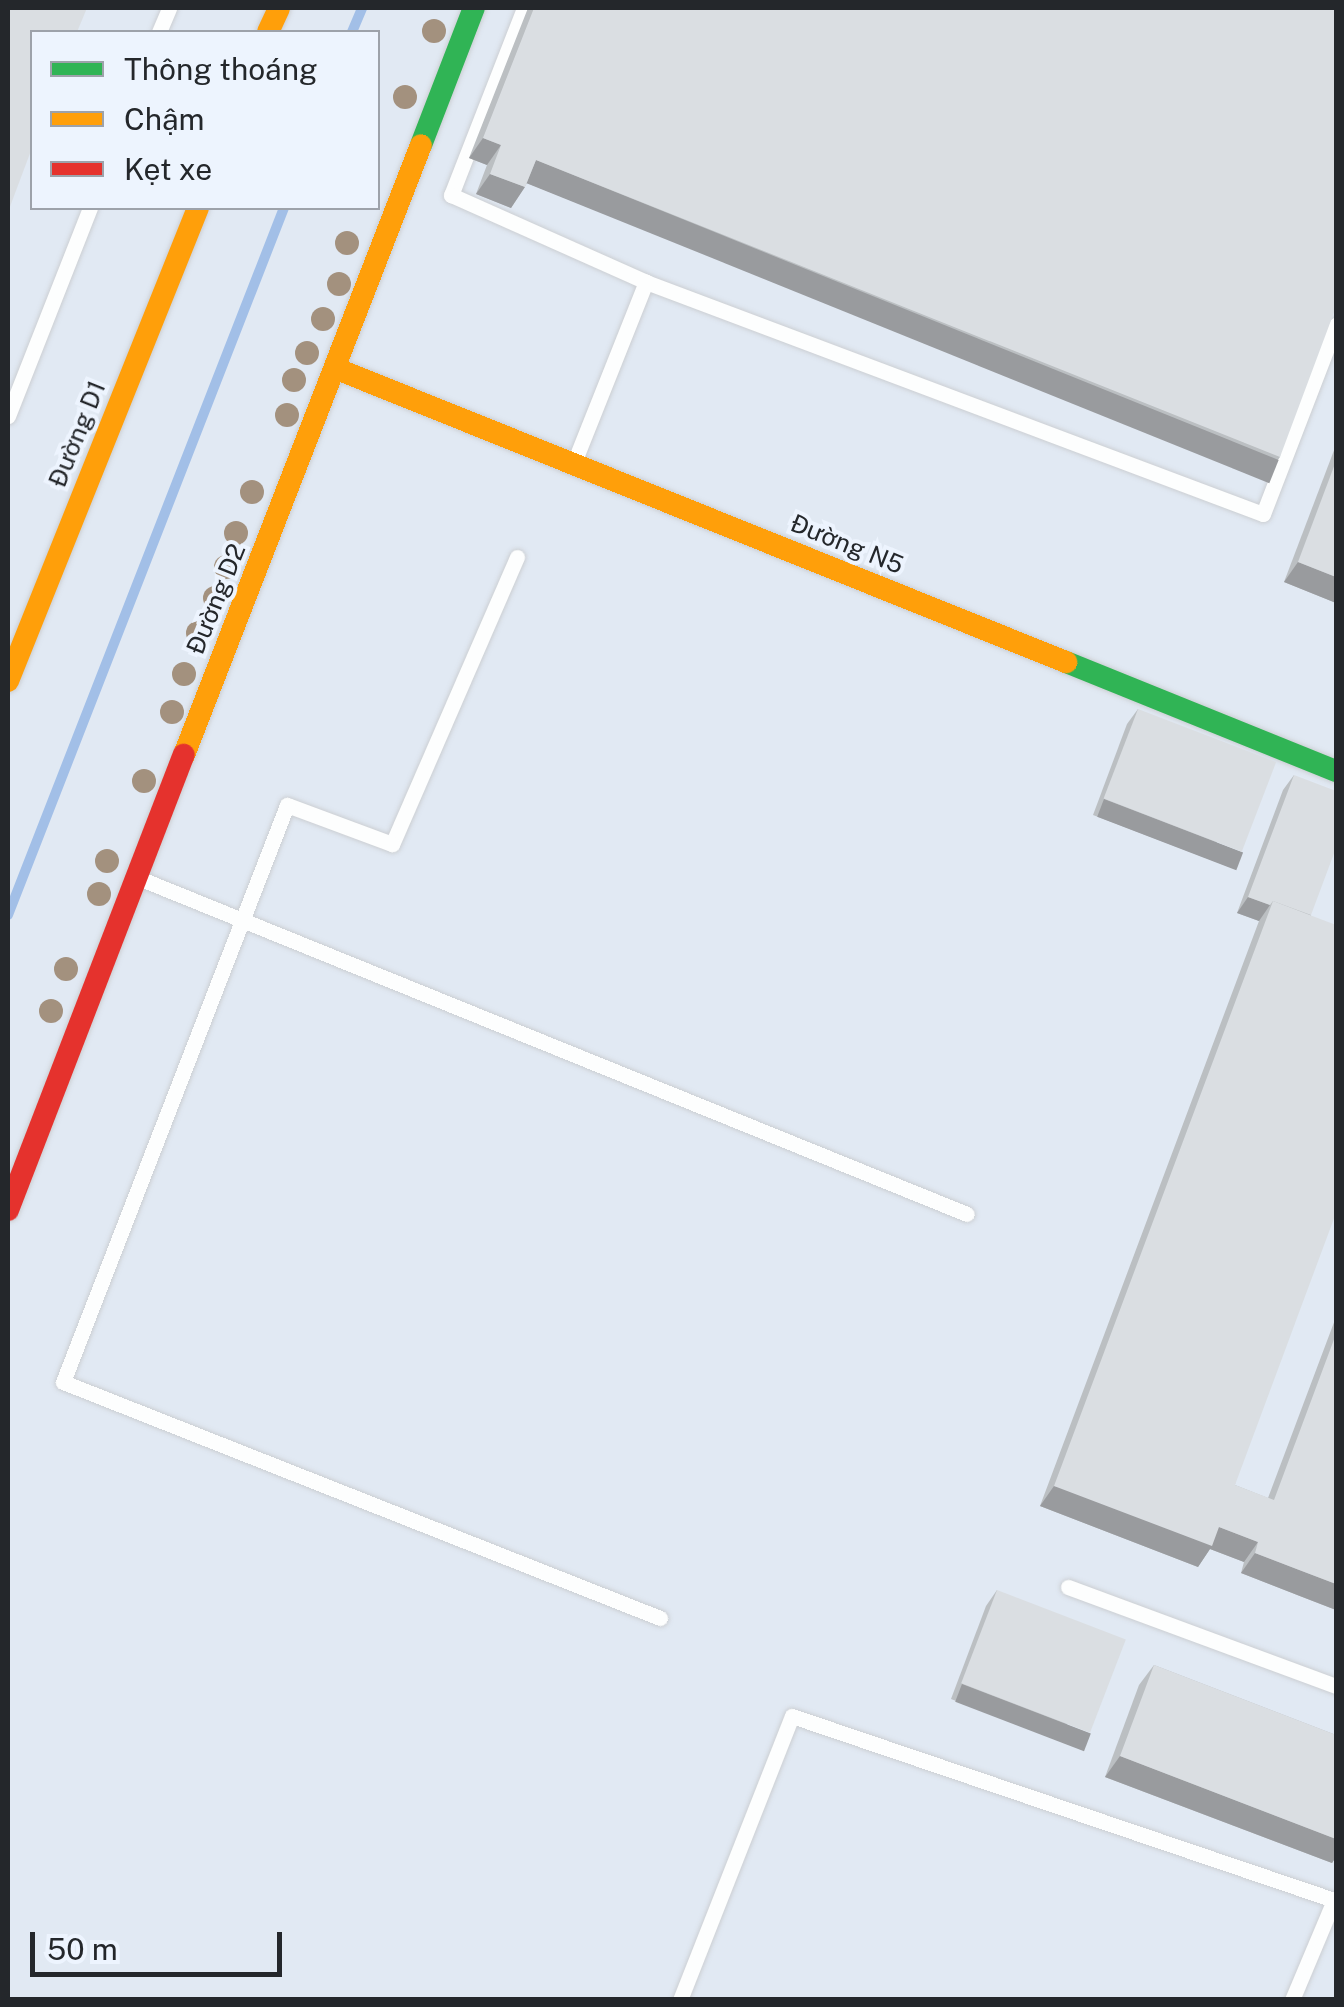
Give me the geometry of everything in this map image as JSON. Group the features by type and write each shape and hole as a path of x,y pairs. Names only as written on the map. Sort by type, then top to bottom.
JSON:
{"street":[{"name":"Đường D2","path":"8,1210 474,8"},
{"name":"Đường D1","path":"8,682 197,210"},
{"name":"Đường N5","path":"337,369 1336,771"}],"lane":[{"path":"524,8 452,195 646,282 1263,514 1336,326"},
{"path":"8,416 89,210"},
{"path":"574,464 646,282"},
{"path":"517,557 392,844 286,806 63,1382 660,1618"},
{"path":"136,878 967,1214"},
{"path":"1068,1587 1336,1686"},
{"path":"680,2000 792,1716 1334,1900 1292,2000"}],"shaded area":[{"path":"8,8 1336,8 1336,1999 8,1999"}],"building":[{"path":"8,8 87,8 78,30 30,30 30,153 8,212"},
{"path":"534,8 1336,8 1336,307 1280,457 536,160 525,187 490,174 501,145 483,138"},
{"path":"1336,461 1336,577 1298,562"},
{"path":"1138,709 1276,762 1242,852 1104,799"},
{"path":"1294,775 1336,791 1336,848 1311,915 1273,901 1270,905 1248,897"},
{"path":"1273,901 1336,925 1336,1213 1235,1485 1274,1500 1336,1334 1336,1584 1255,1553 1258,1542 1219,1527 1212,1546 1054,1486"},
{"path":"997,1590 1126,1639 1090,1733 961,1683"},
{"path":"1154,1665 1336,1735 1336,1839 1120,1756"}],"waterway":[{"path":"353,30 362,8"},
{"path":"8,915 283,210"}],"traffic: fast":[{"path":"421,145 474,8"},
{"path":"1066,662 1336,771"}],"traffic: slow":[{"path":"269,30 279,8"},
{"path":"184,755 421,145"},
{"path":"8,681 197,210"},
{"path":"337,369 1066,662"}],"traffic: jam":[{"path":"8,1210 184,755"}]}
